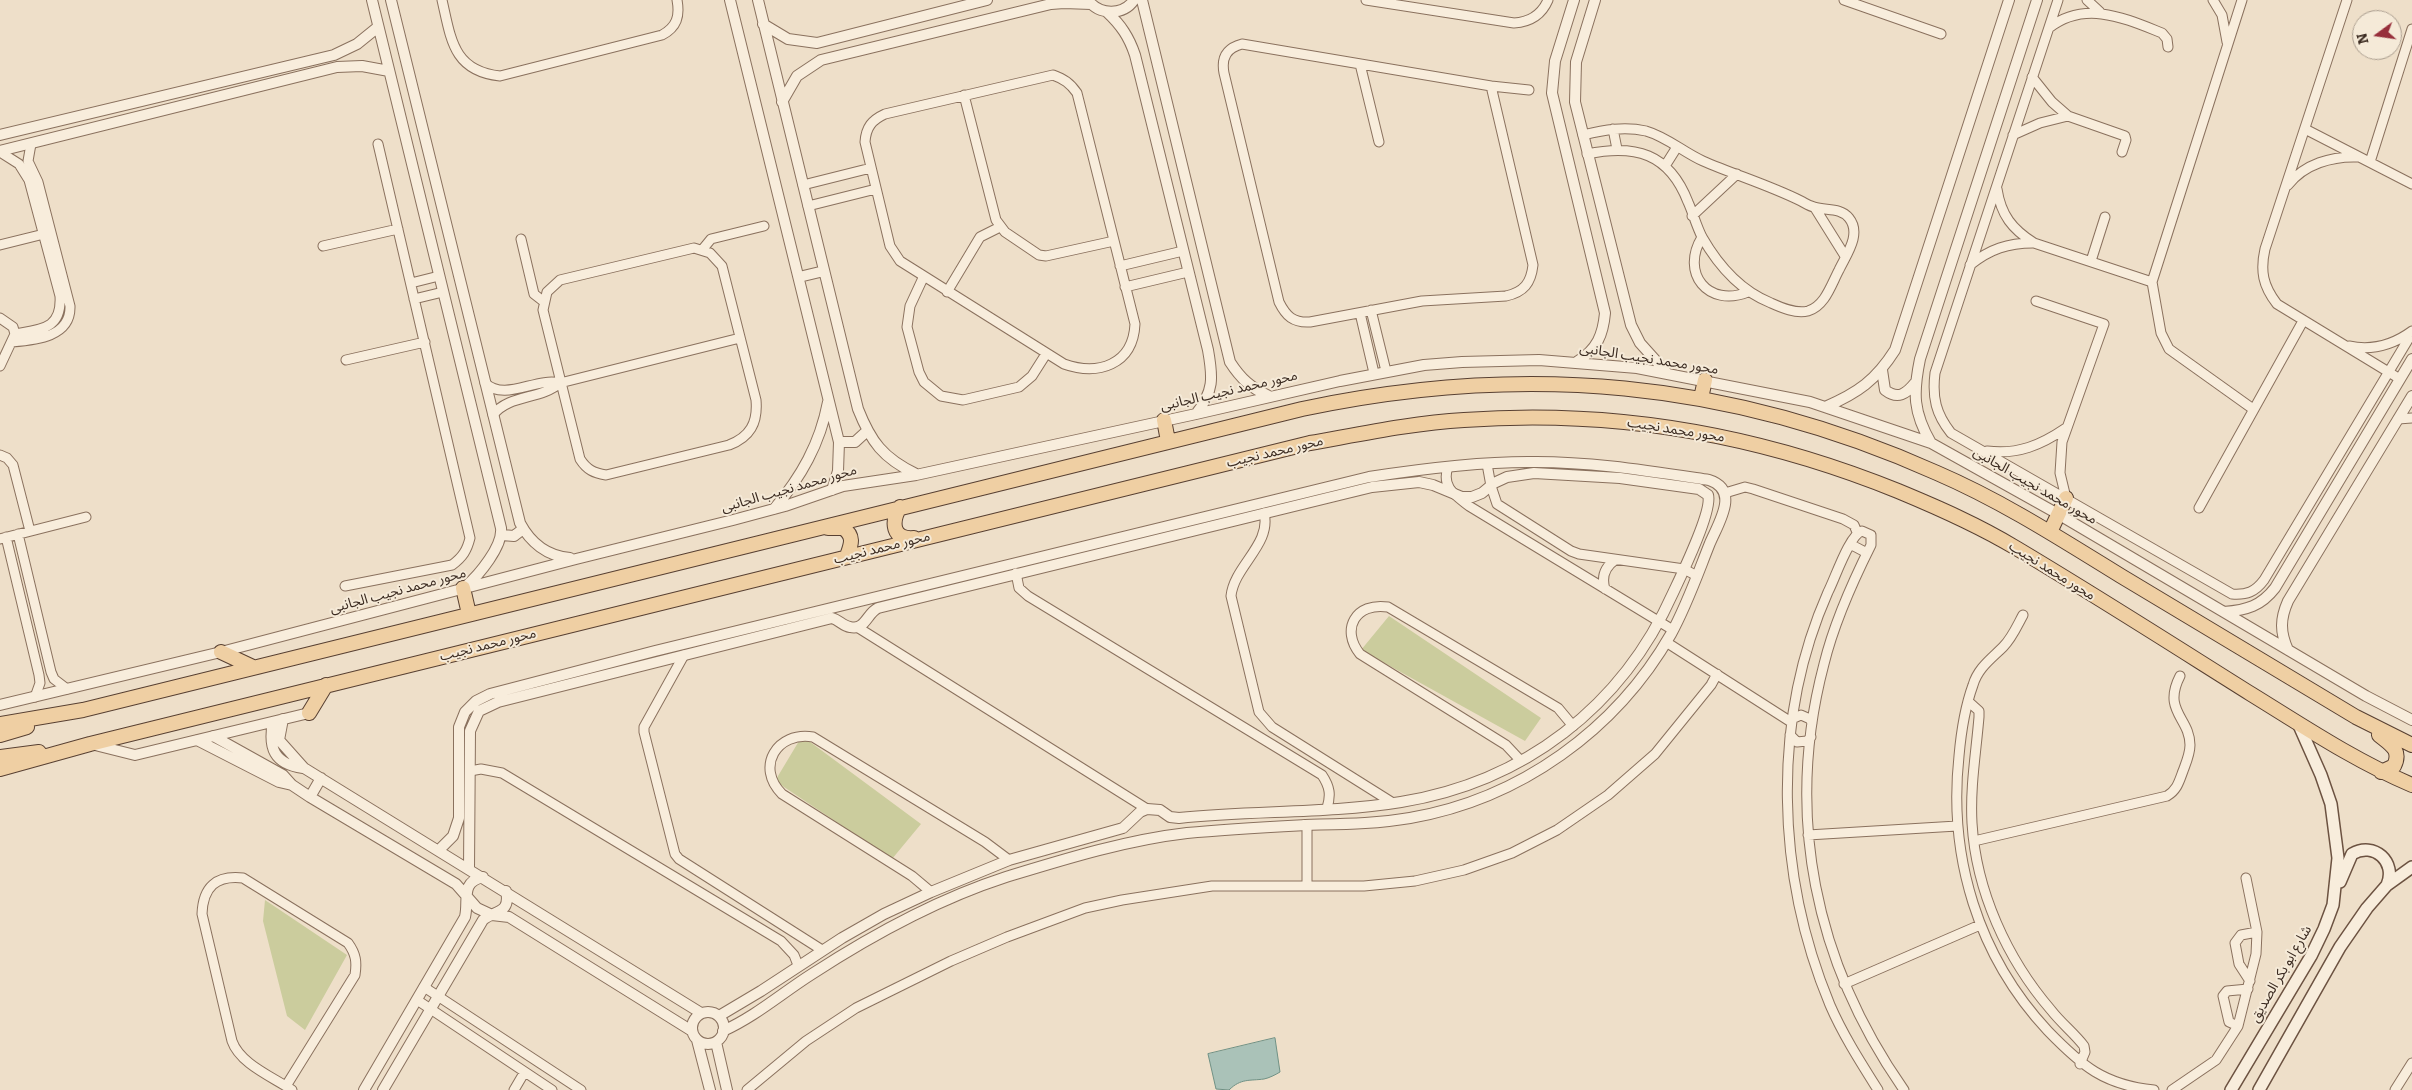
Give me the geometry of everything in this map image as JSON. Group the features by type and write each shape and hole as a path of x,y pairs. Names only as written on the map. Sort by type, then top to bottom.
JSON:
{"main road":[{"path":"1701,398 1705,380"},
{"path":"0,735 83,710 252,667 816,527 1346,399 1434,387 1523,382 1568,383 1657,391 1701,398 1782,417 1878,448 1977,492 2050,532 2356,717 2412,745"},
{"name":"محور محمد نجيب","path":"0,769 86,745 326,685 1310,443 1387,428 1503,418 1581,419 1660,425 1702,432 1805,458 1874,481 1942,508 2015,547 2298,723 2381,772 2412,785"},
{"path":"1164,420 1168,441"},
{"path":"2050,532 2066,498"},
{"path":"900,507 894,522 896,530 901,536 908,539 924,537"},
{"path":"816,527 843,528 848,531 852,542 847,556"},
{"path":"463,588 469,614"},
{"path":"221,652 252,667"},
{"path":"309,713 326,685"},
{"path":"0,724 83,710"},
{"path":"2356,717 2395,748 2397,760 2394,766 2381,772"},
{"name":"شارع ابو بكر الصديق","path":"2231,1090 2311,956 2333,905 2338,858 2331,804 2321,775 2298,723"},
{"name":"محور محمد نجيب","path":"0,757 86,745"},
{"path":"2335,892 2348,860 2352,854 2362,850 2377,852 2385,859 2390,874 2387,885"},
{"path":"2259,1090 2326,968 2367,908 2387,885 2412,868"}],"street":[{"path":"372,0 502,535 476,577 463,588"},
{"path":"391,0 520,523 523,529 545,551 558,557 576,558"},
{"path":"442,0 452,41 459,56 470,67 484,74 500,76 662,35 676,24 678,15 676,0"},
{"path":"730,0 839,442 838,471 832,490"},
{"path":"758,0 858,409 867,431 881,451 898,466 916,475"},
{"path":"764,24 788,39 817,43 987,0"},
{"path":"1107,12 1124,9 1134,0"},
{"path":"1142,0 1230,362 1240,377 1253,389 1269,396"},
{"path":"1366,0 1514,23 1534,18 1543,9 1548,0"},
{"path":"1574,0 1555,61 1552,93 1605,313 1604,328 1599,342 1590,354 1578,361"},
{"path":"1595,0 1579,50 1574,76 1574,102 1631,325 1640,343 1667,373"},
{"path":"1844,0 1941,34"},
{"path":"1825,407 1859,390 1882,370 1895,350 2009,0"},
{"path":"1931,443 1920,424 1915,404 1915,383 1920,359 2037,0"},
{"path":"2058,0 1934,373 1933,389 1938,413 1951,433 2232,594 2250,593 2259,588 2264,580 2412,332"},
{"path":"2087,0 2100,12"},
{"path":"2213,0 2222,15 2226,31 2227,48"},
{"path":"2242,0 2152,282 2161,333 2169,349 2253,409"},
{"path":"2347,0 2265,249 2262,263 2262,278 2268,292 2277,304 2400,379"},
{"path":"782,102 797,76 821,60 1051,4 1090,2 1107,12 1125,31 1135,55 1211,368 1212,385 1206,401 1196,414"},
{"path":"2048,28 2059,20 2073,14 2100,12 2162,33 2167,39 2168,47"},
{"path":"0,135 334,55 357,44 378,27"},
{"path":"2370,162 2409,48 2412,29"},
{"path":"1491,86 1533,265 1532,276 1526,286 1517,293 1506,296 1450,298 1299,323 1290,319 1283,311 1276,292 1222,63 1225,54 1232,47 1242,44 1491,86 1529,90"},
{"path":"1360,64 1379,142"},
{"path":"0,151 337,67 362,66 389,71"},
{"path":"1048,76 1063,78 1071,84 1077,93 1135,324 1134,334 1126,352 1119,359 1100,369 1088,370 1064,364 906,268 894,254 871,168 865,142 866,133 870,124 877,118 964,95 1048,76"},
{"path":"2032,77 2052,102 2068,116 2125,136 2126,139 2122,152"},
{"path":"964,95 994,213 1000,227 1005,232 1039,254 1046,256 1114,241"},
{"path":"2013,135 2040,123 2068,116"},
{"path":"1583,135 1613,129 1647,132 1700,160 1764,183 1815,208 1840,211 1849,217 1854,227 1854,238 1825,297 1817,306 1807,311 1795,311 1779,307 1748,292 1720,264 1702,237 1682,189 1665,166 1643,153 1617,149 1587,154"},
{"path":"1613,129 1617,149"},
{"path":"2305,129 2412,184"},
{"path":"31,144 26,166 44,234 58,273"},
{"path":"345,586 452,565 461,558 467,549 470,538 378,144"},
{"path":"1665,166 1677,147"},
{"path":"0,151 26,166 38,182 58,273 60,308 57,319 45,328 14,338"},
{"path":"2284,190 2305,170 2322,161 2342,156 2360,157"},
{"path":"803,185 871,168"},
{"path":"1692,216 1737,174"},
{"path":"1996,187 1999,204 2007,220 2018,234 2034,243 2152,282"},
{"path":"808,206 876,189"},
{"path":"1815,208 1845,256"},
{"path":"425,219 444,214"},
{"path":"2091,261 2105,217"},
{"path":"702,250 711,239 764,226"},
{"path":"947,292 977,241 984,234 1000,227"},
{"path":"323,246 398,229"},
{"path":"0,245 44,234"},
{"path":"1702,237 1696,248 1693,260 1696,273 1702,284 1712,292 1724,297 1736,297 1748,292"},
{"path":"521,239 534,294 544,300"},
{"path":"1970,265 2000,246 2016,243 2034,243"},
{"path":"694,248 710,253 722,266 757,412 754,423 748,433 740,441 728,446 606,475 596,474 586,468 580,459 560,382 543,310 544,300 547,292 560,280 694,248"},
{"path":"1120,266 1183,251"},
{"path":"799,277 824,271"},
{"path":"1125,287 1188,272"},
{"path":"411,283 439,276"},
{"path":"923,278 910,306 907,327 918,372 928,386 941,396 963,400 1019,387 1032,376 1046,354"},
{"path":"414,299 443,292"},
{"path":"2036,301 2104,324 2066,428 2060,457 2066,498"},
{"path":"1371,310 1386,371"},
{"path":"1360,313 1374,373"},
{"path":"0,318 13,326 14,338 0,366"},
{"path":"2199,508 2303,321"},
{"path":"2342,344 2361,348 2380,347 2399,340 2412,332"},
{"path":"485,383 494,389 503,391 545,381 560,382 740,338"},
{"path":"346,360 425,342"},
{"path":"2224,612 2242,611 2267,599 2412,359"},
{"name":"محور محمد نجيب الجانبى","path":"0,705 221,652 576,558 774,509 858,483 916,475 1374,373 1434,364 1501,360 1578,361 1705,380 1825,407 1931,443 2058,514 2366,696 2412,720"},
{"path":"1882,370 1886,390 1892,396 1900,396 1907,393 1915,383"},
{"path":"493,415 505,404 546,392 560,382"},
{"path":"774,509 792,488 813,451 823,424 829,396"},
{"path":"2288,650 2280,628 2282,614 2288,601 2412,396"},
{"path":"2398,419 2412,418"},
{"path":"1982,451 2018,451 2035,446 2066,428"},
{"path":"839,442 855,442 867,431"},
{"path":"0,455 7,458 13,465 30,531"},
{"path":"439,850 448,843 456,831 459,818 459,727 465,712 476,700 490,694 863,600 1015,568 1245,512 1369,477 1487,464 1528,462 1621,467 1709,480 1716,482 1725,493 1725,507 1697,576 1666,642 1627,696 1596,728 1564,754 1529,776 1483,797 1452,808 1412,818 1370,823 1240,828 1166,836 1137,841 1003,878 933,906 849,951 741,1023 723,1031 716,1042 710,1044 697,1040"},
{"path":"1487,464 1494,499 1502,509 1571,551 1616,560 1684,569 1697,576"},
{"path":"1448,468 1445,481 1452,493 1469,506 1673,630"},
{"path":"469,869 470,731 476,716 488,705 832,618 851,628 857,628 1147,809 1160,810 1170,817 1179,818 1239,812 1393,803 1449,792 1480,781 1521,762 1554,742 1614,686 1660,622 1684,569 1710,501 1704,491 1620,478 1534,473 1507,477 1472,497 1462,497 1433,485 1406,483 1372,487 1264,512 1245,512"},
{"path":"1725,493 1745,487 1753,488 1842,519 1854,525 1857,532"},
{"path":"1264,512 1266,529 1235,583 1231,596 1259,712 1272,726 1393,803"},
{"path":"35,697 40,683 20,596 3,538 86,518"},
{"path":"502,535 514,536 523,529"},
{"path":"1857,532 1819,614 1805,657 1790,735 1790,844 1797,900 1811,954 1830,1006 1856,1055 1878,1090"},
{"path":"1857,532 1867,532 1871,535 1872,540 1837,623 1824,664 1810,737 1807,791 1808,835 1819,903 1830,944 1844,984 1879,1054 1904,1090"},
{"path":"18,534 54,679 67,689"},
{"path":"1850,544 1867,553"},
{"path":"1605,589 1603,576 1610,564 1616,560"},
{"path":"857,628 865,623 869,615 878,608 1015,568"},
{"path":"1015,568 1019,588 1028,596 1322,775 1330,790 1327,808"},
{"path":"20,596 32,593"},
{"path":"863,600 869,606 869,615"},
{"path":"840,606 838,614 841,622"},
{"path":"1521,762 1506,745 1360,654 1353,646 1351,635 1352,624 1358,614 1372,606 1388,607 1558,708 1573,726"},
{"path":"2023,615 2012,636 1983,667 1972,686 1961,738 1956,804 1957,826 1966,884 1988,943 2009,982 2033,1015 2080,1064 2119,1083 2154,1090"},
{"path":"1666,642 1792,720"},
{"path":"655,651 658,661"},
{"path":"34,655 46,652"},
{"path":"684,655 644,727 675,854 679,859 822,950"},
{"path":"747,1090 806,1041 856,1008 951,961 1085,908 1122,900 1212,886 1364,886 1423,879 1464,870 1512,853 1557,830 1608,795 1655,754 1717,674"},
{"path":"1974,841 2172,794 2179,784 2190,746 2175,706 2175,685 2180,676"},
{"path":"1969,702 1979,711 1972,772 1971,805 1974,841 1990,907 2003,937 2021,968 2050,1010 2084,1046 2086,1052 2080,1064"},
{"path":"86,745 133,755 309,713"},
{"path":"1792,720 1801,715 1810,719 1812,723"},
{"path":"278,720 270,740 275,754 321,778 701,1013"},
{"path":"1790,735 1797,742 1807,741 1810,737"},
{"path":"213,736 452,882 458,886 465,897 477,908 492,915 508,917 692,1030 697,1040 710,1090"},
{"path":"931,892 912,876 782,794 775,785 770,767 772,757 780,745 793,737 813,737 985,842 1009,860"},
{"path":"197,740 281,779"},
{"path":"281,779 291,761"},
{"path":"470,771 487,769 502,773 781,941 794,955 798,965"},
{"path":"310,796 321,778"},
{"path":"1956,804 1964,797 1971,805"},
{"path":"718,1016 761,991 822,950 884,914 931,892 1009,860 1123,828 1140,812 1147,809"},
{"path":"1166,836 1171,827 1170,817"},
{"path":"1129,823 1130,830 1137,841"},
{"path":"1307,825 1307,885"},
{"path":"1808,835 1957,826"},
{"path":"230,876 243,878 348,943 354,952 357,964 355,975 289,1088 240,1056 232,1041 202,914 202,901 208,889 218,880 230,876"},
{"path":"364,1090 466,917 465,897 468,886 472,881 483,877"},
{"path":"2172,1090 2216,1060 2238,1026 2256,954 2258,932 2246,878"},
{"path":"383,1090 483,920 498,913 507,904 506,891"},
{"path":"1844,984 1980,925"},
{"path":"1988,943 1992,932 2003,937"},
{"path":"2249,985 2239,964 2235,943 2241,935 2258,932"},
{"path":"1988,943 1999,948 2003,937"},
{"path":"2238,1026 2229,1022 2222,996 2227,991 2249,985"},
{"path":"424,987 581,1090"},
{"path":"417,1000 552,1090"},
{"path":"692,1030 693,1020 701,1013 710,1012 718,1016 723,1031"},
{"path":"716,1042 727,1090"},
{"path":"2396,1090 2412,1063"},
{"path":"514,1090 524,1073"}],"green space":[{"path":"1389,616 1541,718 1525,741 1361,650"},
{"path":"802,736 921,824 892,859 775,781"},
{"path":"265,900 347,955 305,1030 287,1016 263,921"}],"shaded area":[{"path":"1275,1038 1280,1072 1266,1079 1242,1082 1229,1090 1216,1089 1208,1054"}]}
